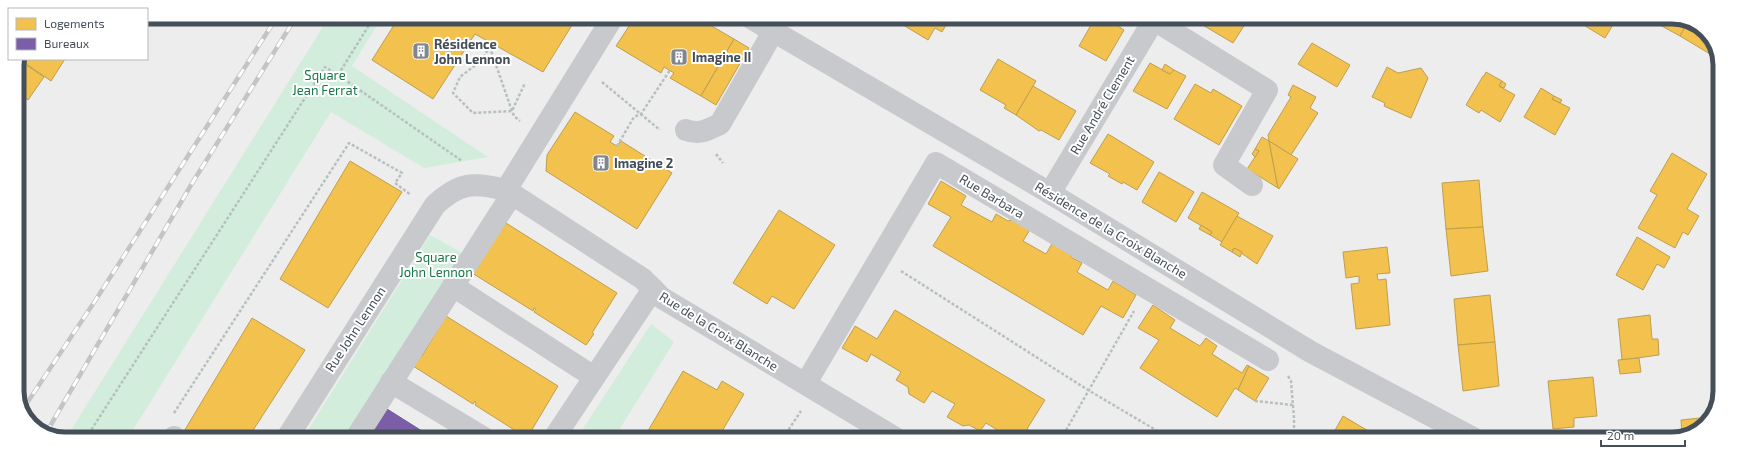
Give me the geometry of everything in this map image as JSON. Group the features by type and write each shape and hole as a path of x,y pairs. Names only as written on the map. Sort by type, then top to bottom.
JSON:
{"street":[{"path":"360,432 453,286 509,192 538,137 609,24"},
{"name":"Résidence de la Croix Blanche","path":"760,24 1050,193 1311,352 1462,432"},
{"name":"Rue André Clement","path":"1050,193 1151,24"},
{"path":"1162,24 1267,90 1224,165 1252,185"},
{"path":"686,130 694,133 707,130 720,124 773,32"},
{"name":"Rue Barbara","path":"810,386 880,258 936,163 1268,360"},
{"name":"Rue John Lennon","path":"291,432 435,205 456,189 470,185 485,185 509,192"},
{"name":"Rue de la Croix Blanche","path":"509,192 643,279 662,298 887,432"},
{"path":"453,286 594,377"},
{"path":"558,432 653,289"},
{"path":"391,382 474,432"}],"path":[{"path":"338,75 370,24"},
{"path":"488,42 514,116 538,137"},
{"path":"490,46 482,60 460,77 453,93 473,113 512,111"},
{"path":"90,432 325,68 338,75 464,162 470,185"},
{"path":"582,68 614,90 664,133"},
{"path":"617,146 634,117 641,114 670,70"},
{"path":"512,111 525,84"},
{"path":"173,431 349,143 402,173 395,183 409,194 435,205"},
{"path":"713,151 723,163"},
{"path":"880,258 1088,390 1159,432"},
{"path":"1065,432 1146,289"},
{"path":"1268,360 1284,369 1291,381 1294,432"},
{"path":"786,432 810,386"},
{"path":"1255,401 1293,405"}],"green space":[{"name":"Square Jean Ferrat","path":"325,24 378,24 352,66 488,157 424,168 331,112 132,432 70,432"},
{"name":"Square John Lennon","path":"430,235 466,255 355,432 307,432"},
{"path":"651,324 674,342 618,432 581,432"}],"building: Logements":[{"name":"Résidence John Lennon","path":"395,24 573,24 543,72 475,34 433,99 372,60"},
{"name":"Imagine II","path":"630,24 708,24 734,39 701,96 670,78 674,73 664,67 661,73 616,46"},
{"path":"902,24 947,24 942,32 935,28 928,40"},
{"path":"1092,24 1115,24 1124,30 1106,61 1079,46"},
{"path":"1201,24 1245,24 1233,43"},
{"path":"1582,24 1613,24 1605,38"},
{"path":"1658,24 1672,24 1686,26 1680,36"},
{"path":"1686,26 1693,29 1708,44 1711,55 1680,36"},
{"path":"734,39 749,48 716,105 701,96"},
{"path":"1312,43 1350,65 1337,87 1298,64"},
{"path":"998,59 1036,81 1016,115 1004,108 1006,105 980,90"},
{"path":"25,60 64,60 51,81 24,63"},
{"path":"1150,63 1170,74 1174,70 1186,76 1167,109 1133,91"},
{"path":"24,64 44,77 28,100 24,97"},
{"path":"1165,64 1174,70 1170,74 1162,70"},
{"path":"1387,67 1398,73 1421,68 1428,78 1411,118 1384,106 1385,103 1372,97"},
{"path":"1486,72 1502,81 1499,86 1515,95 1500,122 1481,110 1479,113 1466,105"},
{"path":"1502,81 1506,84 1504,88 1499,86"},
{"path":"1195,84 1211,93 1213,89 1242,106 1219,145 1174,119"},
{"path":"1293,85 1316,97 1310,108 1318,113 1291,155 1269,141 1268,135 1291,97 1288,95"},
{"path":"1033,86 1076,111 1059,140 1041,130 1039,131 1016,115"},
{"path":"1541,88 1554,96 1552,99 1570,108 1555,135 1524,117"},
{"path":"1554,96 1562,100 1560,103 1552,99"},
{"name":"Imagine 2","path":"575,112 614,136 610,142 617,146 621,141 672,173 637,229 546,171 547,155"},
{"path":"1108,134 1154,162 1137,190 1108,176 1110,174 1090,163"},
{"path":"1262,137 1269,141 1278,188 1247,169 1259,151 1255,149"},
{"path":"1269,141 1298,159 1279,189 1278,188"},
{"path":"1255,149 1259,151 1255,157 1252,154"},
{"path":"1672,153 1707,174 1687,209 1699,216 1688,235 1683,232 1675,248 1638,228 1657,195 1650,191"},
{"path":"350,161 402,192 328,308 280,279"},
{"path":"1159,172 1194,192 1176,222 1142,202"},
{"path":"1479,180 1483,227 1446,229 1442,183"},
{"path":"941,181 966,196 961,205 992,222 996,214 1008,221 1015,219 1031,228 1023,241 1046,254 1053,242 1069,250 1071,257 1082,263 1077,272 1108,290 1113,281 1136,295 1123,318 1101,306 1083,335 933,246 951,217 928,204"},
{"path":"1202,192 1239,213 1222,242 1210,235 1212,232 1188,218"},
{"path":"779,210 835,245 794,309 772,296 767,304 733,283"},
{"path":"1237,216 1273,236 1257,264 1234,248 1232,252 1220,245"},
{"path":"506,223 617,293 592,333 594,334 586,345 534,312 536,309 534,308 533,311 472,273"},
{"path":"1201,225 1212,232 1210,235 1199,229"},
{"path":"1483,227 1488,271 1451,276 1446,229"},
{"path":"1637,237 1670,257 1664,268 1657,264 1643,290 1616,275"},
{"path":"1387,247 1390,273 1377,274 1378,280 1386,279 1390,325 1356,329 1351,284 1359,283 1359,276 1346,278 1343,252"},
{"path":"1234,248 1242,252 1240,257 1232,252"},
{"path":"1490,295 1495,342 1458,345 1454,299"},
{"path":"1153,305 1175,320 1170,328 1200,346 1206,338 1217,346 1212,354 1242,373 1247,365 1249,366 1238,390 1235,388 1217,417 1140,368 1159,340 1138,328"},
{"path":"895,310 1045,400 1027,429 1032,432 1001,432 986,423 980,431 969,425 963,426 947,417 955,404 932,391 924,403 909,394 908,387 896,380 901,372 871,354 867,362 842,348 855,326 877,339"},
{"path":"1650,315 1652,339 1658,339 1659,355 1622,360 1618,319"},
{"path":"446,316 558,386 531,432 518,432 475,405 475,401 473,404 413,366 420,355 422,356"},
{"path":"252,318 305,350 252,432 184,432"},
{"path":"1495,342 1499,386 1463,391 1458,345"},
{"path":"1639,358 1641,372 1620,374 1618,360"},
{"path":"1249,366 1269,378 1255,401 1238,390"},
{"path":"683,371 717,390 722,381 744,394 722,432 647,432"},
{"path":"1593,377 1597,416 1574,418 1574,427 1553,429 1548,381"},
{"path":"1343,416 1370,432 1334,432"},
{"path":"1703,418 1693,427 1682,431 1681,420"}],"building: Bureaux":[{"path":"387,409 423,432 373,432"}],"railway":[{"path":"26,404 95,301 273,24"},
{"path":"48,429 191,185 292,24"}],"place":[{"name":"Résidence John Lennon","path":"421,51"},
{"name":"Imagine II","path":"679,57"},
{"name":"Imagine 2","path":"601,163"}]}
